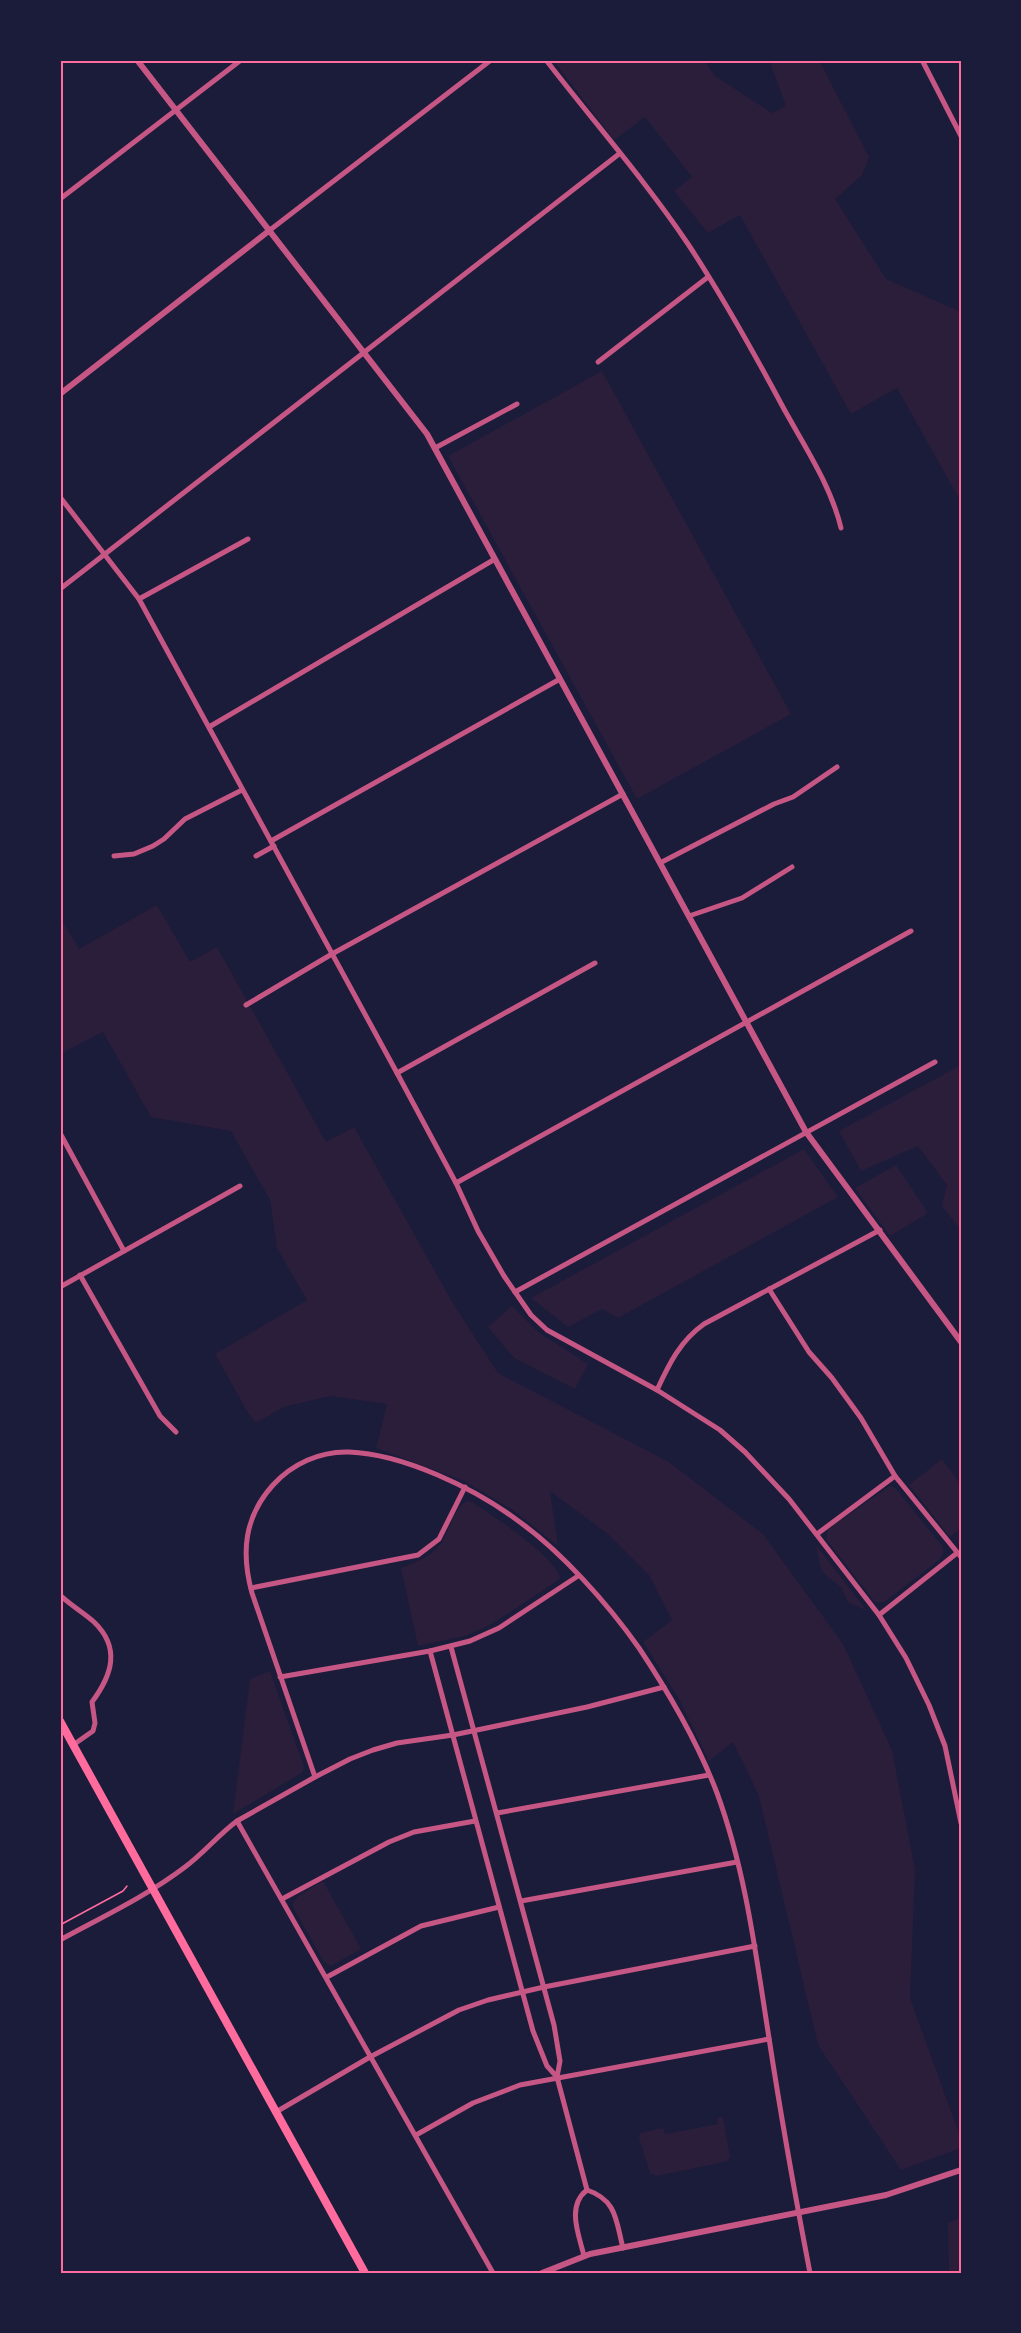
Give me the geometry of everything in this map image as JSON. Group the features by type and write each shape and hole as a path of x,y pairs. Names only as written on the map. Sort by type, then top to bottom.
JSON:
{"main road":[{"path":"60,1721 365,2273"}],"street":[{"path":"137,60 427,434 806,1132 961,1342"},
{"path":"60,199 240,60"},
{"path":"60,394 491,60"},
{"path":"546,60 687,243 750,345 810,456 837,511 841,528"},
{"path":"921,60 961,136"},
{"path":"60,589 619,154"},
{"path":"598,362 708,277"},
{"path":"435,448 517,404"},
{"path":"60,497 140,600 456,1183 478,1231 515,1292 531,1315 547,1330 657,1390 720,1430 745,1452 789,1499 879,1615 906,1658 929,1705 945,1746 959,1794 961,1823"},
{"path":"140,600 248,539"},
{"path":"209,727 495,559"},
{"path":"256,856 272,844 560,679"},
{"path":"660,863 764,809 793,797 837,767"},
{"path":"114,856 134,854 153,846 185,819 242,790"},
{"path":"246,1005 332,954 623,794"},
{"path":"689,916 742,898 792,867"},
{"path":"456,1183 911,931"},
{"path":"397,1073 595,963"},
{"path":"515,1292 935,1062"},
{"path":"60,1133 124,1251"},
{"path":"60,1287 240,1186"},
{"path":"657,1390 672,1358 692,1332 880,1230"},
{"path":"80,1275 160,1416 176,1432"},
{"path":"769,1289 809,1352 832,1378 861,1418 895,1476 959,1555 879,1615"},
{"path":"315,1777 280,1677 246,1566 245,1543 257,1506 279,1479 307,1460 347,1452 373,1455 412,1466 465,1487 519,1521 552,1549 628,1634 663,1687 709,1775 729,1829 755,1946 798,2214 810,2273"},
{"path":"817,1534 895,1476"},
{"path":"251,1588 418,1555 439,1539 465,1487"},
{"path":"280,1677 451,1647 490,1633 578,1576"},
{"path":"60,1595 95,1623 108,1642 111,1652 107,1680 92,1702 95,1723 93,1731 73,1745"},
{"path":"451,1647 544,1988 560,2061 557,2077"},
{"path":"430,1651 522,1992 542,2055 557,2077 587,2190"},
{"path":"60,1940 185,1867 237,1821 350,1759 397,1743 474,1731 587,1707 663,1687"},
{"path":"497,1813 709,1775"},
{"path":"237,1821 493,2273"},
{"path":"282,1899 389,1842 414,1832 475,1821"},
{"path":"521,1901 737,1862"},
{"path":"327,1977 421,1926 499,1907"},
{"path":"276,2112 370,2057 459,2010 522,1992 755,1946"},
{"path":"416,2135 472,2103 520,2085 769,2039"},
{"path":"542,2273 584,2256 886,2195 961,2170"},
{"path":"587,2190 602,2197 613,2208 623,2248"},
{"path":"584,2256 575,2207 579,2198 587,2190"}],"path":[{"path":"60,1925 123,1891 128,1886"}],"shaded area":[{"path":"553,60 704,60 715,76 772,113 786,106 769,60 819,60 869,157 862,175 835,199 886,279 961,312 961,502 897,388 851,414 740,215 708,233 674,191 692,177 645,117 614,140"},
{"path":"602,371 791,714 637,799 448,456"},
{"path":"157,905 190,962 217,947 326,1142 354,1127 454,1305 498,1373 669,1462 763,1534 843,1644 892,1750 915,1870 910,1998 961,2139 961,2148 901,2170 818,2045 759,1796 733,1742 709,1761 678,1697 643,1642 672,1620 649,1575 608,1534 550,1491 558,1546 513,1510 464,1481 376,1448 387,1404 330,1396 284,1407 256,1423 248,1413 215,1354 307,1300 277,1248 270,1200 231,1131 151,1117 103,1032 60,1054 60,917 79,949"},
{"path":"961,1065 961,1230 942,1206 947,1185 918,1146 861,1171 839,1131"},
{"path":"804,1149 838,1197 618,1318 602,1309 568,1327 531,1298"},
{"path":"896,1165 928,1213 890,1236 855,1188"},
{"path":"512,1306 538,1332 588,1364 575,1389 514,1358 488,1327"},
{"path":"942,1459 961,1485 961,1528 950,1537 909,1485"},
{"path":"890,1486 895,1488 943,1547 944,1552 939,1560 884,1602 875,1602 826,1539 828,1529"},
{"path":"467,1501 494,1516 537,1549 557,1570 560,1579 490,1625 465,1636 418,1646 401,1568 419,1561 439,1546 459,1508"},
{"path":"816,1545 867,1611 848,1602 841,1587 824,1574"},
{"path":"270,1671 304,1767 303,1772 233,1814 250,1679"},
{"path":"323,1881 361,1949 331,1966 324,1962 292,1905 297,1897"},
{"path":"721,2117 730,2157 725,2162 656,2176 650,2173 639,2138 640,2133 663,2128 665,2134 718,2124 717,2118"},
{"path":"961,2217 961,2273 949,2273 948,2223"}]}
